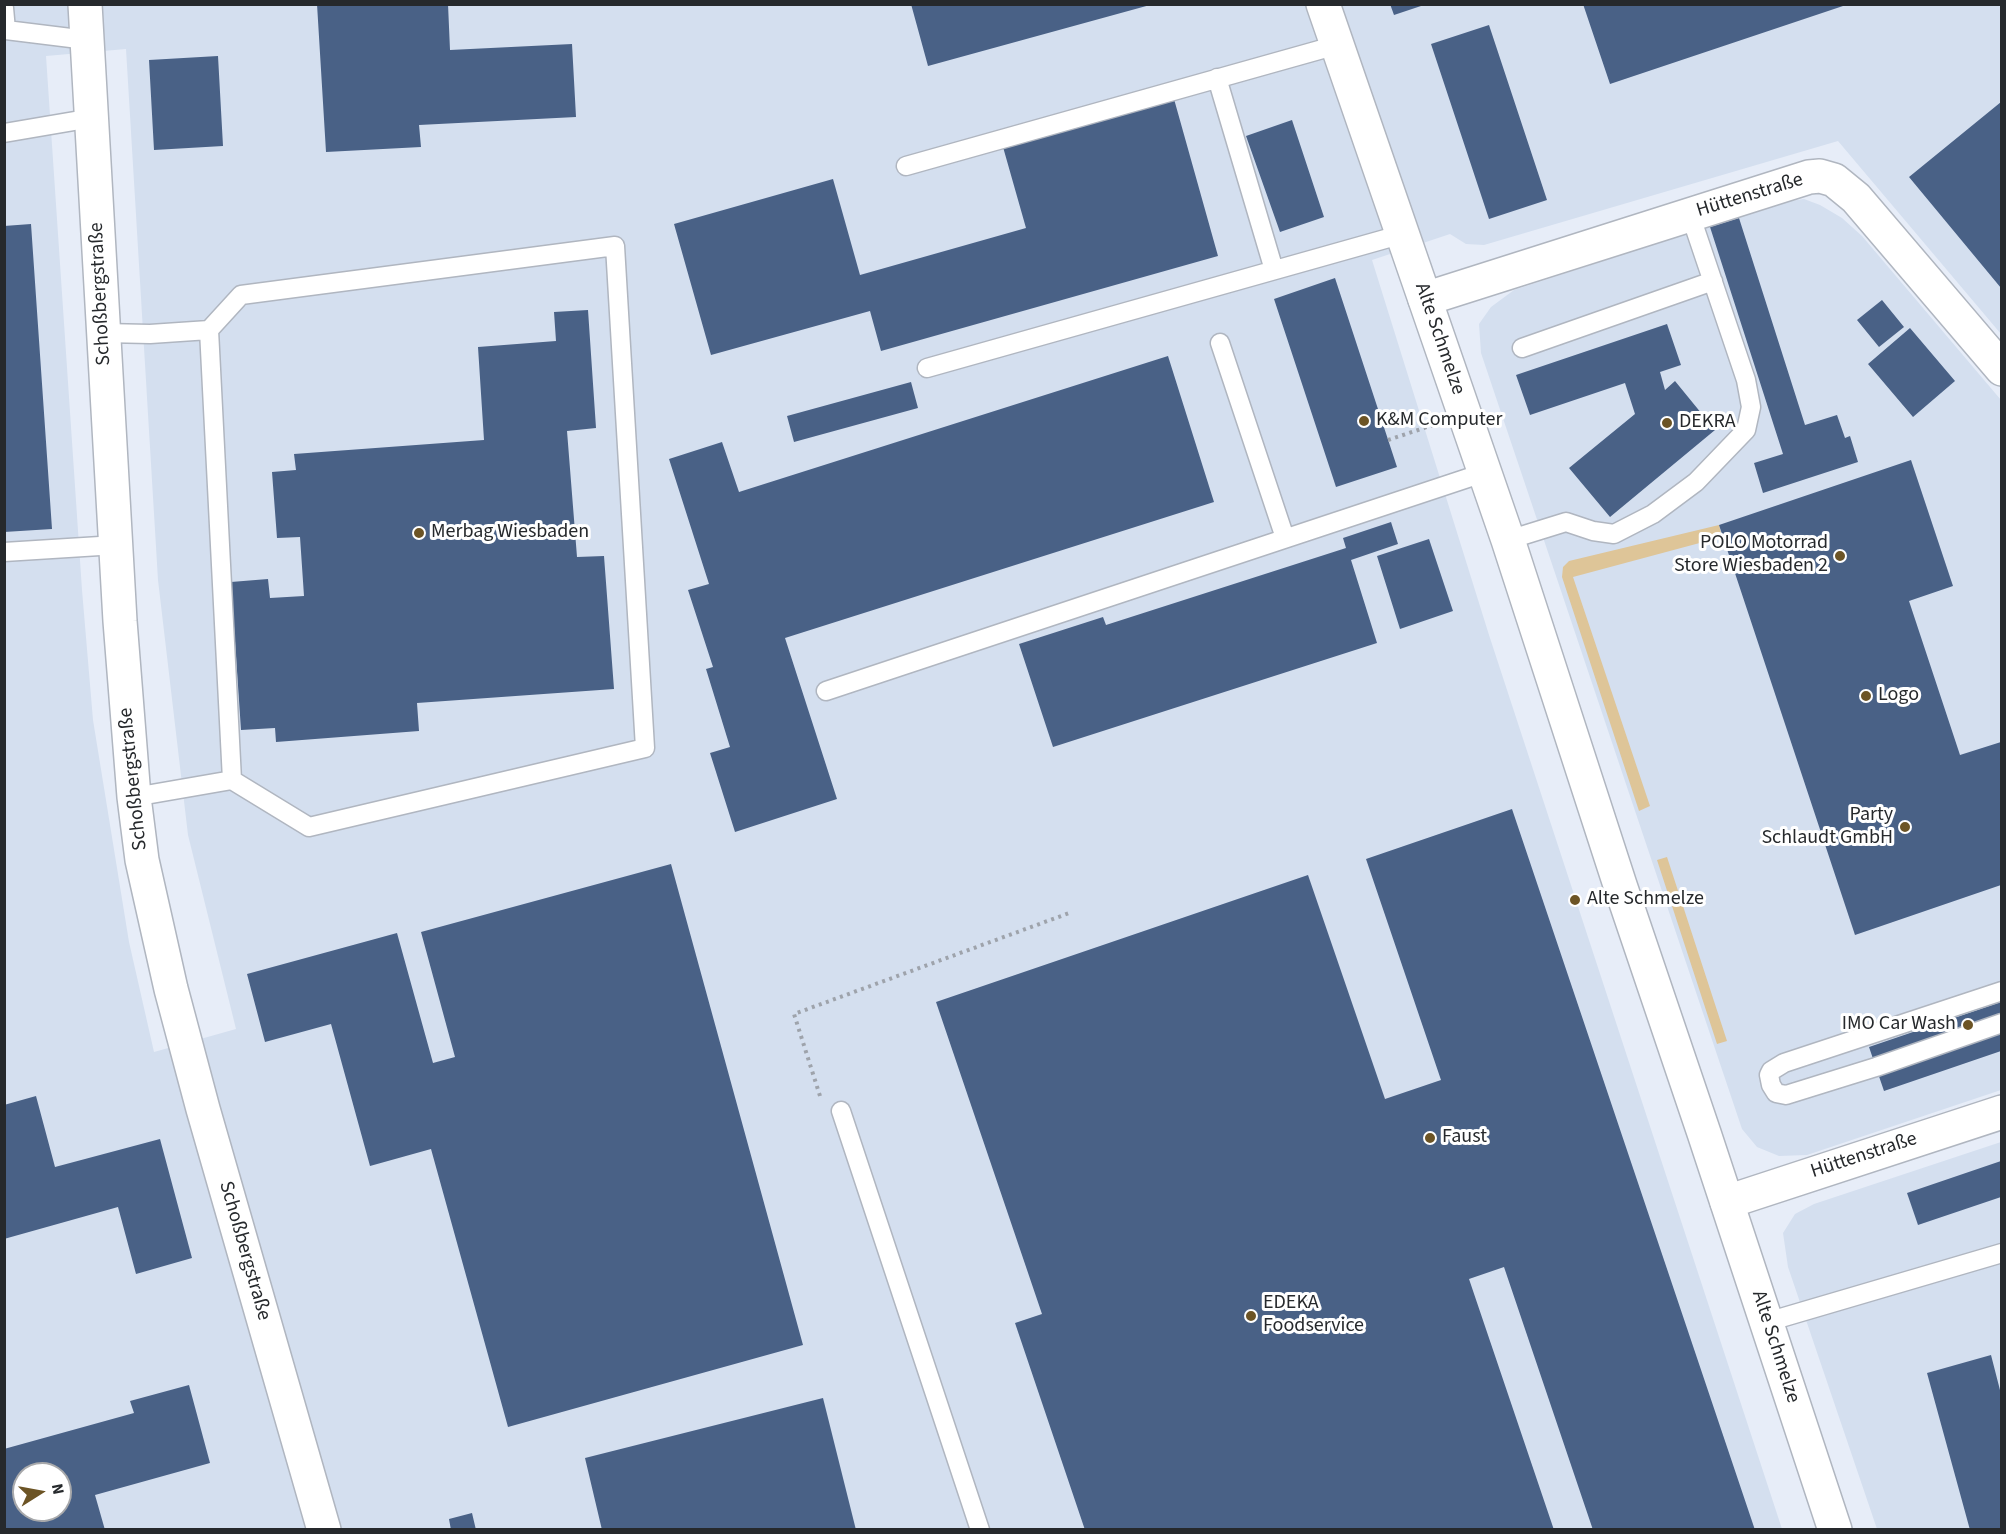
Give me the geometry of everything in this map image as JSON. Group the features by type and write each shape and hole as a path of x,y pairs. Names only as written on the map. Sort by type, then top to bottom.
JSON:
{"street":[{"name":"Schoßbergstraße","path":"85,4 116,545 134,797 142,860 171,989 203,1109 324,1530"},
{"name":"Alte Schmelze","path":"1323,4 1508,540 1620,885 1835,1530"},
{"name":"Hüttenstraße","path":"1425,298 1809,177 1821,176 1834,180 1849,190 2001,369"},
{"name":"Hüttenstraße","path":"1727,1202 2001,1112"}],"lane":[{"path":"4,8 6,30 87,39"},
{"path":"906,166 1337,45"},
{"path":"1218,78 1274,270"},
{"path":"4,133 92,118"},
{"path":"1508,540 1566,522 1593,531 1614,534 1653,513 1696,482 1746,430 1751,407 1746,380 1690,214"},
{"path":"927,368 1403,234"},
{"path":"104,333 150,334 209,330 241,296 615,246 645,748 309,827 232,780 134,797"},
{"path":"1522,348 1713,281"},
{"path":"209,330 232,780"},
{"path":"1220,343 1284,538"},
{"path":"826,691 1483,472"},
{"path":"4,552 116,545"},
{"path":"2001,991 1784,1063 1771,1071 1770,1085 1776,1094 1786,1095 1876,1067 2001,1023"},
{"path":"841,1111 980,1530"},
{"path":"1767,1322 2001,1253"}],"path":[{"path":"1388,440 1465,414"},
{"path":"841,1111 819,1095 794,1014 1072,912"}],"shaded area":[{"path":"5,5 2001,5 2001,334 1838,141 1484,245 1466,244 1450,234 1372,260 1489,635 1782,1529 5,1529","holes":["126,49 158,580 188,835 236,1029 154,1052 129,942 93,720 46,56"]},
{"path":"1804,199 1842,218 1862,236 2001,400 2001,1090 1807,1155 1779,1156 1757,1147 1742,1129 1481,353 1479,324 1491,307 1514,290 1783,202"},
{"path":"1719,525 1722,537 1573,577 1650,806 1639,811 1562,577 1563,567 1569,561"},
{"path":"1667,857 1727,1041 1717,1044 1657,860"},
{"path":"2001,1142 2001,1529 1877,1529 1788,1267 1783,1233 1795,1214 1814,1204"}],"building":[{"path":"317,4 448,4 450,50 572,44 576,117 419,125 421,147 326,152"},
{"path":"911,4 1150,4 1150,5 928,66"},
{"path":"1390,4 1424,4 1424,5 1394,15"},
{"path":"1583,4 1846,4 1846,5 1610,84"},
{"path":"1489,25 1547,200 1489,219 1431,44"},
{"path":"218,56 223,146 154,150 149,60"},
{"path":"1174,99 1218,256 881,351 870,311 711,355 674,224 833,179 860,275 1026,228 1003,147"},
{"path":"2001,102 2001,288 1909,177"},
{"path":"1292,120 1324,217 1280,232 1246,136"},
{"path":"1739,218 1805,425 1837,415 1845,438 1850,436 1858,462 1763,493 1754,463 1783,454 1710,227"},
{"path":"31,224 52,529 4,532 4,226"},
{"path":"1335,278 1397,467 1336,487 1274,299"},
{"path":"1882,300 1904,327 1879,347 1857,320"},
{"path":"588,310 596,428 567,431 577,557 604,556 614,689 417,703 419,731 276,742 275,728 241,730 231,582 268,579 270,598 304,596 300,537 277,538 272,472 296,470 294,454 484,440 478,347 556,341 554,312"},
{"name":"DEKRA","path":"1667,324 1681,365 1660,372 1665,390 1675,381 1715,430 1610,517 1569,468 1635,414 1625,383 1530,415 1516,375"},
{"path":"1910,328 1955,381 1913,417 1868,364"},
{"path":"1168,356 1214,502 785,638 837,799 735,832 710,753 730,747 706,669 713,667 688,590 709,584 669,459 722,442 739,492"},
{"path":"911,382 918,408 794,442 787,416"},
{"path":"1911,460 1953,586 1909,601 1960,755 2001,742 2001,885 1855,935 1719,525"},
{"path":"1391,522 1398,544 1351,560 1377,643 1053,747 1019,644 1103,617 1106,625 1346,548 1343,538"},
{"path":"1429,539 1453,611 1400,629 1377,556"},
{"path":"1512,809 1755,1530 1593,1530 1504,1267 1469,1279 1554,1530 1085,1530 1015,1323 1042,1314 936,1002 1308,875 1385,1099 1441,1080 1366,859"},
{"path":"671,864 803,1345 508,1427 431,1149 370,1166 331,1024 265,1042 247,974 397,933 433,1063 455,1057 421,932"},
{"name":"IMO Car Wash","path":"2001,1002 2001,1051 1884,1091 1869,1047"},
{"path":"36,1096 55,1167 160,1139 192,1258 136,1274 118,1207 4,1239 4,1105"},
{"path":"2001,1161 2001,1197 1918,1225 1907,1193"},
{"path":"1991,1355 2001,1394 2001,1530 1970,1530 1927,1373"},
{"path":"189,1385 210,1463 95,1495 105,1530 4,1530 4,1449 134,1413 130,1401"},
{"path":"823,1398 856,1530 602,1530 585,1458"},
{"path":"472,1513 476,1530 451,1530 449,1519"}],"place":[{"name":"K&M Computer","path":"1364,421"},
{"name":"DEKRA","path":"1667,423"},
{"name":"Merbag Wiesbaden","path":"419,533"},
{"name":"POLO Motorrad Store Wiesbaden 2","path":"1840,556"},
{"name":"Logo","path":"1866,696"},
{"name":"Party Schlaudt GmbH","path":"1905,827"},
{"name":"Alte Schmelze","path":"1575,900"},
{"name":"IMO Car Wash","path":"1968,1025"},
{"name":"Faust","path":"1430,1138"},
{"name":"EDEKA Foodservice","path":"1251,1316"}]}
